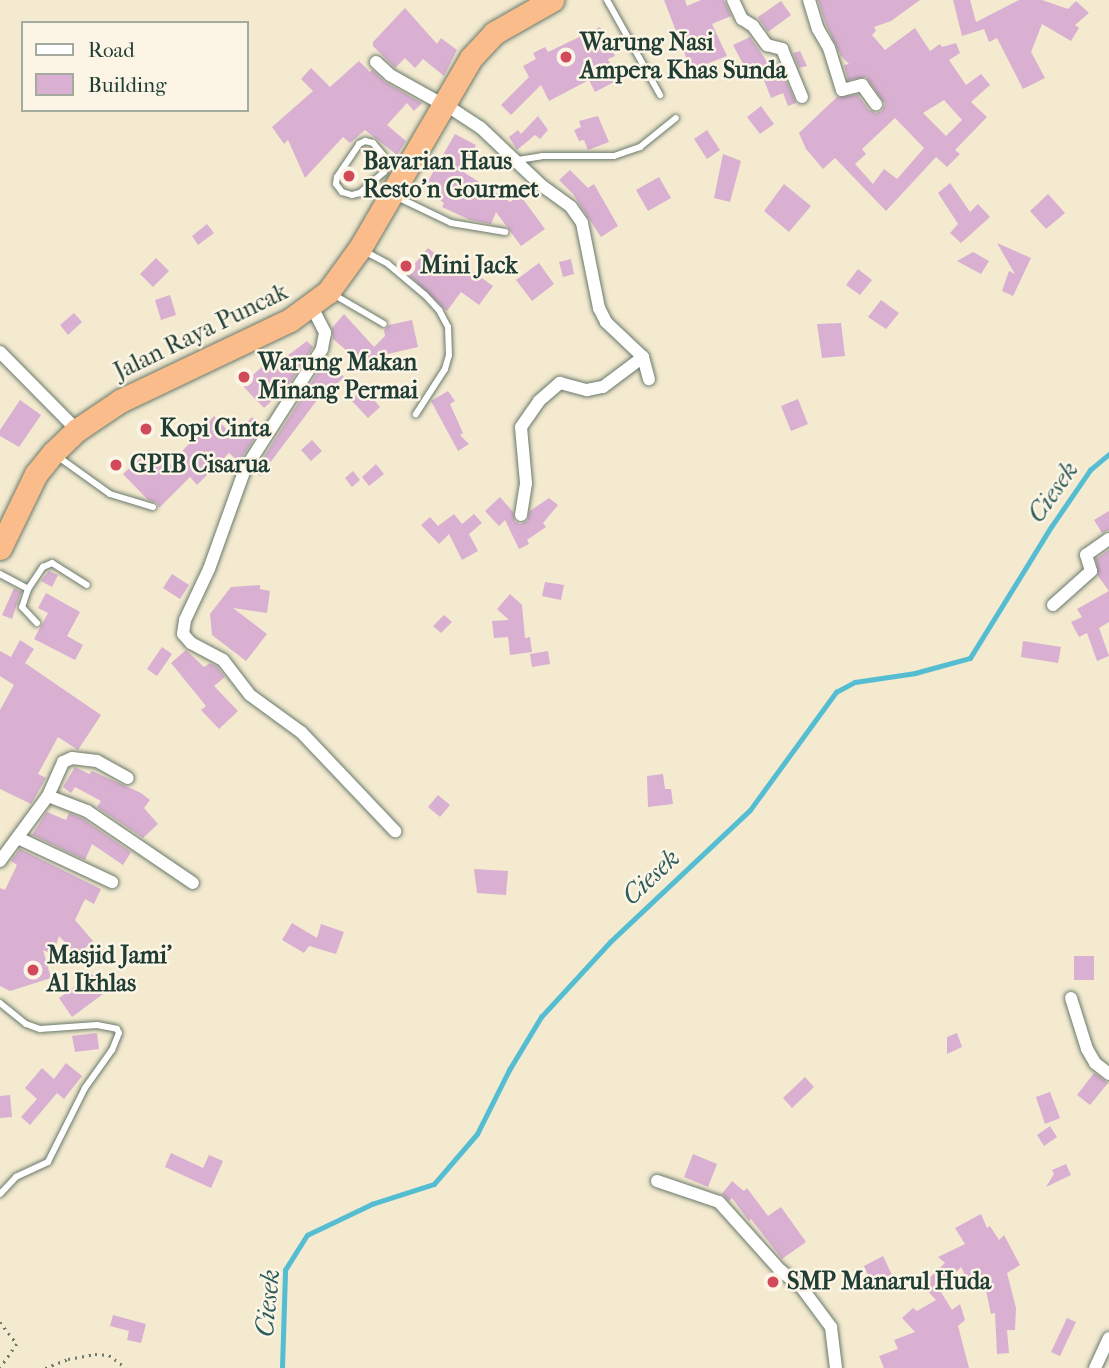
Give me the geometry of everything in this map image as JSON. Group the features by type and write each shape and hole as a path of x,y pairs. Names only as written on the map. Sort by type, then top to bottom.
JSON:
{"highway":[{"name":"Jalan Raya Puncak","path":"0,548 24,495 53,453 77,430 120,401 265,334 320,300 360,248 391,183 471,58 494,33 552,0"}],"street":[{"path":"733,0 742,19 753,26 767,45 782,48 802,97"},
{"path":"809,0 818,29 829,48 842,90 862,85 876,104"},
{"path":"376,62 386,73 481,128 571,208 582,223 600,308 606,322 643,357 649,379"},
{"path":"320,300 325,333 322,349 245,469 209,569 185,620 183,634 191,643 223,660 250,695 301,732 395,831"},
{"path":"3,355 77,430"},
{"path":"521,515 526,483 521,427 539,401 560,383 587,390 603,387 643,357"},
{"path":"1053,606 1091,571 1086,555 1109,539"},
{"path":"0,861 48,796 61,764 72,758 97,761 128,778"},
{"path":"48,796 87,811 193,883"},
{"path":"18,838 112,882"},
{"path":"1071,998 1090,1056 1109,1074"},
{"path":"657,1181 719,1202 780,1270 802,1288 831,1327 836,1368"},
{"path":"1095,1368 1109,1338"}],"lane":[{"path":"607,0 660,95"},
{"path":"516,160 542,156 614,156 640,147 676,118"},
{"path":"391,183 352,195 342,192 336,184 337,177 359,144 365,141 373,143 383,155 391,183 451,223 505,232"},
{"path":"360,248 388,264 425,295 439,310 447,327 449,355 445,369 416,414"},
{"path":"320,300 384,324"},
{"path":"53,453 110,494 153,507"},
{"path":"37,623 22,607 28,589 43,567 52,563 87,585"},
{"path":"0,574 28,589"},
{"path":"0,1003 26,1024 40,1029 97,1025 117,1029 119,1033 112,1050 85,1088 48,1162 16,1177 0,1194"}],"path":[{"path":"0,1322 17,1344 0,1368"},
{"path":"45,1368 80,1355 95,1354 109,1355 126,1368"}],"building":[{"path":"664,0 685,0 687,6 701,0 724,0 731,16 712,24 727,56 691,70"},
{"path":"818,0 920,0 891,21 874,27 876,31 872,35 885,50 915,28 930,51 940,44 942,47 956,43 960,53 949,60 966,85 981,74 990,85 971,102 987,117 955,150 960,154 947,167 936,157 886,211 835,158 823,169 806,149 799,133 837,97 858,95 869,110 876,113 882,111 885,104 866,77 848,80 844,65 849,64 841,56","holes":["944,100 962,120 946,136 923,113","895,118 924,148 897,179 884,169 873,184 855,164 866,154 862,149"]},
{"path":"953,0 970,0 976,22 1019,0 1042,0 1068,9 1076,1 1089,13 1075,25 1079,28 1071,41 1042,24 1031,52 1045,78 1023,89 997,38 989,42 984,29 962,36"},
{"path":"781,1 791,15 768,32 758,17"},
{"path":"405,8 437,44 441,38 457,50 444,76 423,59 415,68 405,58 395,68 373,46 373,42"},
{"path":"600,27 615,56 608,59 618,80 595,92 589,80 549,101 541,85 511,115 501,105 529,77 523,66 536,59 533,53 545,47 548,52"},
{"path":"750,37 768,63 777,61 796,103 788,106 783,93 771,98 759,67 748,73 733,45"},
{"path":"800,51 807,66 799,68 793,53"},
{"path":"359,61 385,82 422,103 414,111 407,103 387,125 406,141 397,155 365,130 350,143 343,137 305,178 288,140 284,144 272,127 313,91 301,79 311,68 330,87"},
{"path":"761,106 774,124 760,134 747,117"},
{"path":"538,116 548,130 540,139 535,135 517,150 509,137 518,130 521,134"},
{"path":"598,116 609,142 588,150 584,140 579,141 574,130 581,127 579,121"},
{"path":"707,130 720,150 707,159 694,139"},
{"path":"455,134 476,145 462,171 510,202 520,195 545,229 521,246 496,212 491,224 470,220 442,207 444,203 424,188"},
{"path":"723,154 741,161 730,202 714,198"},
{"path":"570,170 588,188 594,184 618,226 601,237 573,194 559,180"},
{"path":"659,177 671,198 648,211 636,190"},
{"path":"950,183 970,212 978,204 990,217 961,243 950,233 958,224 938,193"},
{"path":"784,184 811,206 789,232 764,211"},
{"path":"1048,194 1065,213 1046,229 1030,211"},
{"path":"207,224 214,233 198,245 192,236"},
{"path":"997,243 1031,258 1013,296 1002,291 1009,271 1015,274"},
{"path":"428,248 456,270 461,263 493,286 479,305 461,292 447,311 407,273"},
{"path":"973,252 989,261 981,274 957,261"},
{"path":"156,258 169,271 153,287 140,274"},
{"path":"571,259 574,274 563,277 559,262"},
{"path":"539,263 554,284 532,301 516,280"},
{"path":"858,269 872,280 860,295 846,285"},
{"path":"170,295 176,315 161,320 155,300"},
{"path":"881,300 899,313 886,329 868,317"},
{"path":"74,313 82,322 68,335 60,325"},
{"path":"344,314 374,347 385,336 384,330 389,325 412,320 418,347 379,356 367,368 333,339 332,328"},
{"path":"841,323 845,356 822,358 817,324"},
{"path":"307,341 313,347 287,387 264,408 242,385 266,363 271,368"},
{"path":"326,360 344,377 327,394 324,391 260,476 254,472"},
{"path":"364,388 380,407 368,418 351,400"},
{"path":"448,391 455,401 450,404 463,433 460,435 469,444 458,451 431,401"},
{"path":"798,399 808,424 791,431 781,406"},
{"path":"20,400 41,415 19,447 0,436 0,430"},
{"path":"214,416 233,436 252,417 262,427 239,462 229,453 197,485 190,477 159,508 157,503 148,500 123,474 149,450 167,468"},
{"path":"312,440 322,451 311,461 301,450"},
{"path":"376,464 384,474 369,486 362,477"},
{"path":"353,471 360,480 352,487 345,478"},
{"path":"500,497 513,512 515,521 520,524 527,521 530,511 549,498 558,505 543,523 546,527 527,540 529,544 519,549 505,520 499,526 485,511"},
{"path":"1109,511 1109,530 1102,533 1094,520"},
{"path":"454,514 462,524 474,514 482,523 469,534 478,551 462,560 449,534 439,544 421,525 430,517 438,526"},
{"path":"1109,550 1109,591 1098,576 1096,559"},
{"path":"49,571 58,575 52,587 41,581"},
{"path":"172,574 189,585 180,599 163,588"},
{"path":"545,582 564,585 561,600 542,596"},
{"path":"260,585 260,589 270,591 267,613 233,608 267,634 246,661 212,635 210,614 231,587"},
{"path":"14,588 21,592 12,619 2,615"},
{"path":"1109,591 1109,622 1099,628 1109,656 1097,661 1087,633 1079,637 1071,622 1082,617 1077,609"},
{"path":"46,593 80,612 67,636 83,645 75,660 34,639 48,613 38,608"},
{"path":"510,594 522,605 525,638 530,637 532,652 510,655 508,637 494,638 492,621 509,620 497,609"},
{"path":"444,615 452,622 441,633 433,626"},
{"path":"20,640 34,649 25,663 101,715 78,750 58,737 38,774 46,778 31,804 0,789 0,710 14,685 0,676 0,651 11,657"},
{"path":"1023,641 1061,647 1058,663 1021,657"},
{"path":"162,647 172,654 157,676 147,669"},
{"path":"186,650 204,667 210,663 225,677 214,686 238,711 219,729 201,710 206,706 171,663"},
{"path":"548,651 550,664 532,667 530,654"},
{"path":"75,767 89,774 92,771 141,793 150,800 144,808 158,824 143,838 97,807 101,801 75,787 71,793 63,787"},
{"path":"663,774 665,789 671,789 673,804 648,807 647,776"},
{"path":"438,795 450,805 440,817 428,807"},
{"path":"47,812 66,820 69,813 83,819 131,852 123,865 92,844 85,860 32,835"},
{"path":"20,849 101,889 94,904 85,899 75,920 93,941 77,955 59,936 53,954 43,950 51,978 10,991 0,986 0,888 5,890 17,865 11,861"},
{"path":"474,869 508,871 506,895 477,893"},
{"path":"292,923 317,938 321,924 344,932 336,954 309,946 304,953 282,940"},
{"path":"1074,956 1094,956 1094,980 1074,980"},
{"path":"92,974 107,991 72,1017 59,998"},
{"path":"97,1033 99,1049 75,1052 72,1036"},
{"path":"957,1033 962,1047 947,1054 947,1037"},
{"path":"66,1063 82,1076 64,1099 57,1093 30,1125 21,1117 37,1099 25,1088 42,1068 54,1079"},
{"path":"1094,1073 1108,1083 1090,1105 1077,1095"},
{"path":"805,1077 814,1087 792,1108 783,1098"},
{"path":"1050,1092 1060,1118 1045,1124 1036,1097"},
{"path":"10,1095 12,1117 0,1118 0,1096"},
{"path":"1050,1126 1057,1137 1044,1146 1037,1135"},
{"path":"171,1153 203,1168 209,1155 223,1161 211,1188 165,1167"},
{"path":"693,1154 717,1164 708,1187 684,1177"},
{"path":"1066,1164 1071,1175 1046,1187 1054,1174 1052,1170"},
{"path":"732,1181 744,1191 747,1188 768,1216 781,1207 806,1242 782,1259 732,1198 729,1201 722,1194"},
{"path":"981,1214 987,1228 990,1226 999,1240 1004,1235 1020,1265 1007,1273 1016,1308 1015,1330 1007,1330 1009,1353 997,1354 995,1313 991,1314 985,1286 974,1292 961,1267 939,1289 952,1310 960,1304 965,1320 958,1326 969,1368 884,1368 879,1356 898,1349 894,1340 915,1332 902,1318 913,1308 917,1311 936,1300 922,1285 945,1263 938,1257 965,1244 955,1228"},
{"path":"883,1256 893,1277 873,1286 864,1266"},
{"path":"113,1315 146,1324 141,1343 127,1340 129,1331 110,1326"},
{"path":"1067,1318 1076,1322 1060,1356 1051,1352"}],"waterway":[{"name":"Ciesek","path":"282,1368 285,1270 307,1235 372,1204 434,1184 477,1134 509,1070 541,1017 610,942 750,810 836,692 855,682 915,673 970,658 1051,527 1090,470 1109,454"}],"place":[{"name":"Warung Nasi Ampera Khas Sunda","path":"566,57"},
{"name":"Bavarian Haus Resto'n Gourmet","path":"349,176"},
{"name":"Mini Jack","path":"406,266"},
{"name":"Warung Makan Minang Permai","path":"244,377"},
{"name":"Kopi Cinta","path":"146,429"},
{"name":"GPIB Cisarua","path":"116,465"},
{"name":"Masjid Jami' Al Ikhlas","path":"33,970"},
{"name":"SMP Manarul Huda","path":"773,1282"}]}
